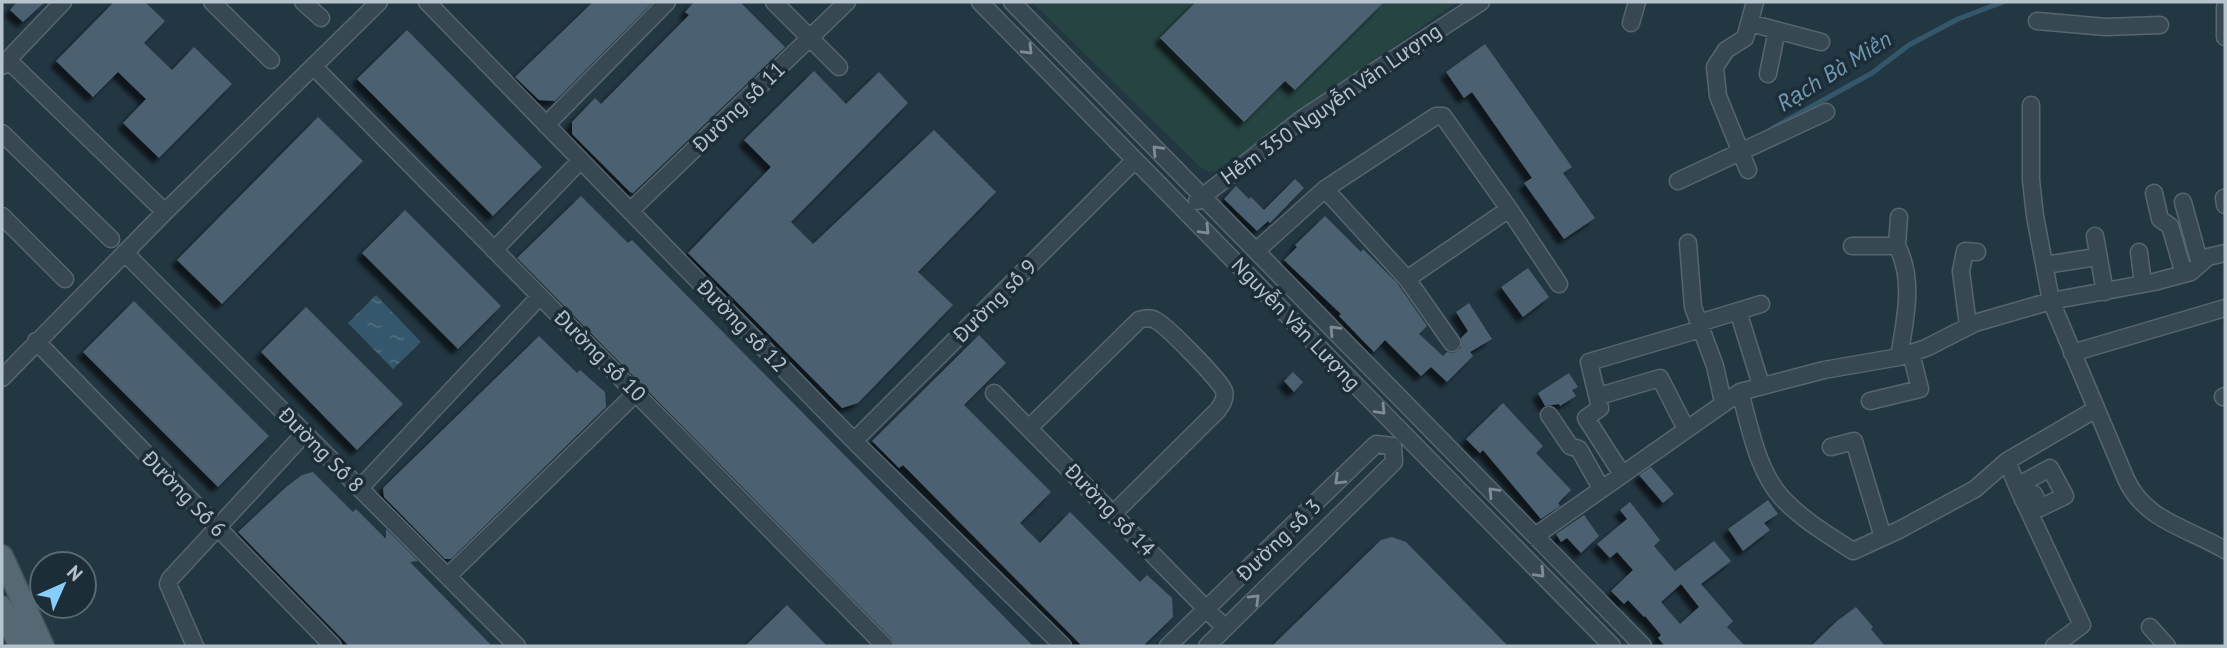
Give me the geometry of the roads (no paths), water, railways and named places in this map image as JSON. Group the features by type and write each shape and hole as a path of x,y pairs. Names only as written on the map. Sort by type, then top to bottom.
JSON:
{"main road":[{"path":"2,556 43,646"},
{"path":"2,607 20,646"}],"street":[{"path":"212,2 271,60"},
{"path":"303,2 321,19"},
{"path":"2,378 165,212 379,2"},
{"name":"Đường số 12","path":"426,2 854,441 1062,646"},
{"path":"546,125 667,2"},
{"path":"774,2 839,67"},
{"name":"Đường số 11","path":"630,211 847,2"},
{"name":"Nguyễn Văn Lượng","path":"980,2 1186,212 1399,440 1612,646"},
{"name":"Nguyễn Văn Lượng","path":"1012,2 1643,646"},
{"name":"Hẻm 350 Nguyễn Văn Lượng","path":"1186,212 1202,196 1303,118 1481,2"},
{"path":"1631,23 1637,2"},
{"path":"1748,170 1718,96 1715,67 1726,50 1745,38 1755,2"},
{"path":"54,5 5,63 165,212"},
{"path":"2225,7 2225,37"},
{"path":"2037,21 2106,27 2160,25"},
{"path":"1750,23 1821,42"},
{"path":"1768,74 1777,30"},
{"name":"Đường số 10","path":"314,67 885,646"},
{"path":"2031,105 2031,180 2052,301 2130,488 2150,512 2223,545"},
{"path":"1678,181 1826,112"},
{"path":"1256,251 1325,189 1436,116 1443,116 1559,284"},
{"path":"2,133 111,239"},
{"path":"494,250 581,160"},
{"name":"Đường số 9","path":"854,441 1135,160"},
{"path":"1325,189 1407,279 1452,342"},
{"path":"2154,193 2160,219 2170,226 2184,274"},
{"path":"2183,202 2200,264"},
{"path":"1407,279 1509,209"},
{"path":"2,216 65,279"},
{"path":"1870,401 1920,389 1905,355 1906,263 1897,246 1899,217"},
{"path":"2095,236 2105,292"},
{"path":"1688,243 1693,307 1715,366 1723,402"},
{"path":"1852,246 1897,246"},
{"path":"1968,326 1961,271 1965,251 1978,252"},
{"path":"2139,252 2143,285"},
{"name":"Đường Số 8","path":"125,253 517,646"},
{"path":"1535,536 1740,392 1824,370 1905,355 1926,348 1968,326 2052,301 2143,285 2184,274 2208,257 2225,253"},
{"path":"2045,265 2090,258"},
{"path":"360,488 540,296"},
{"path":"1622,474 1587,418 1588,414 1599,410 1599,396 1588,365 1591,360 1617,355 1761,304"},
{"path":"2072,353 2225,308"},
{"path":"1738,312 1761,385"},
{"path":"1029,428 1139,320 1154,319 1185,346 1220,383 1224,400 1217,411 1113,514"},
{"name":"Đường Số 6","path":"36,341 332,646"},
{"path":"1599,396 1660,378 1686,429"},
{"path":"1740,392 1761,463 1781,497 1806,520 1853,551 1975,489 2007,461 2096,409"},
{"path":"448,576 636,393"},
{"name":"Đường số 14","path":"994,393 1225,628"},
{"path":"1549,415 1570,446 1579,449 1601,488"},
{"path":"1399,440 1421,420"},
{"path":"195,646 168,584 170,579 304,433"},
{"name":"Đường số 3","path":"1168,646 1376,444 1399,440 1394,462 1207,646"},
{"path":"1831,447 1854,441 1883,537"},
{"path":"2007,461 2081,625 2054,646"},
{"path":"2150,627 2167,646"}],"water":[{"path":"376,295 421,342 393,369 348,323"}],"waterway":[{"name":"Rạch Bà Miên","path":"1773,128 1872,73 1909,45 1958,19 2003,2"}]}
